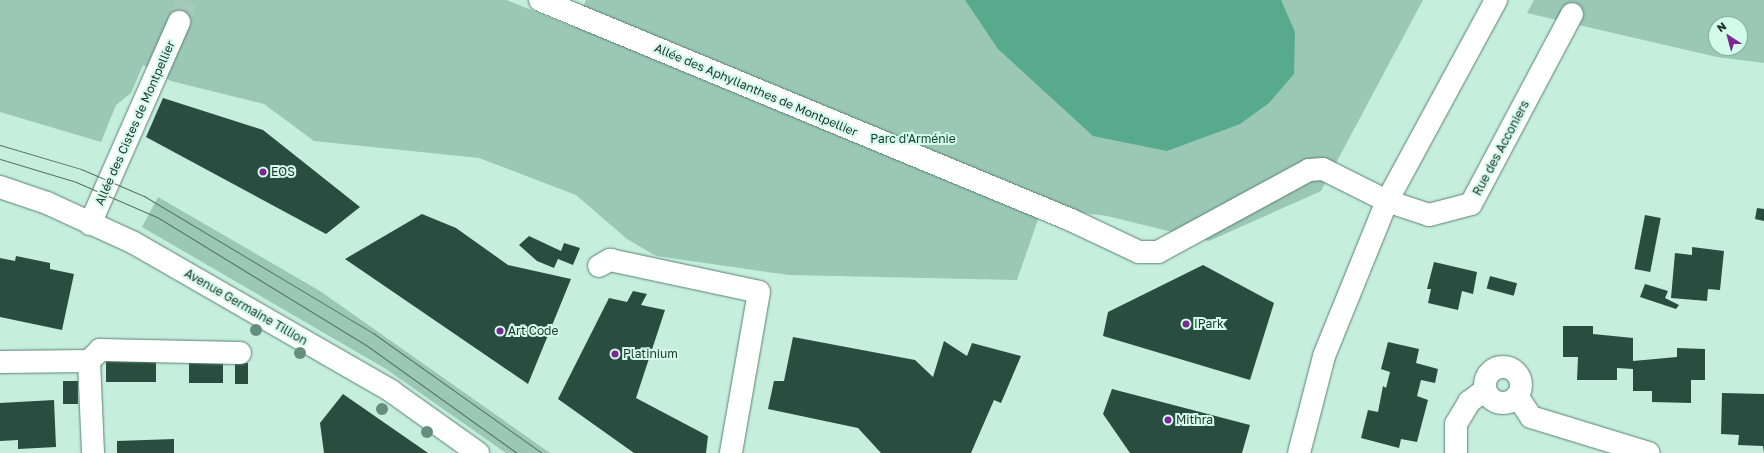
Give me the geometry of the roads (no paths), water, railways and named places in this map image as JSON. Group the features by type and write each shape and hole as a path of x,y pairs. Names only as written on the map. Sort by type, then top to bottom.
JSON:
{"street":[{"name":"Allée des Aphyllanthes de Montpellier","path":"540,0 1015,199"},
{"path":"1299,453 1324,356 1387,201 1496,1"},
{"name":"Rue des Acconiers","path":"1015,199 1139,252 1158,252 1309,170 1323,169 1387,201 1429,215 1471,204 1572,14"},
{"name":"Allée des Cistes de Montpellier","path":"90,224 179,22"},
{"name":"Avenue Germaine Tillion","path":"0,187 134,243 336,358 391,392 478,453"},
{"path":"599,266 610,260 759,292 730,453"},
{"path":"0,362 89,361 100,350 240,353"},
{"path":"89,361 92,453"},
{"path":"1456,453 1456,424 1469,402 1485,390 1486,377 1493,369 1503,366 1513,369 1520,376 1517,396 1531,417 1649,453"},
{"path":"1485,390 1495,400 1503,403 1517,396"}],"tunnel":[{"path":"179,22 188,0"}],"tram line":[{"path":"0,145 81,169 144,196 373,333 542,453"},
{"path":"0,159 76,182 157,217 366,345 517,453"}],"place":[{"name":"EOS","path":"263,172"},
{"name":"IPark","path":"1186,324"},
{"name":"Art Code","path":"500,331"},
{"name":"Platinium","path":"615,354"},
{"name":"Mithra","path":"1168,420"}],"park label":[{"name":"Parc d'Arménie","path":"913,139"}]}
